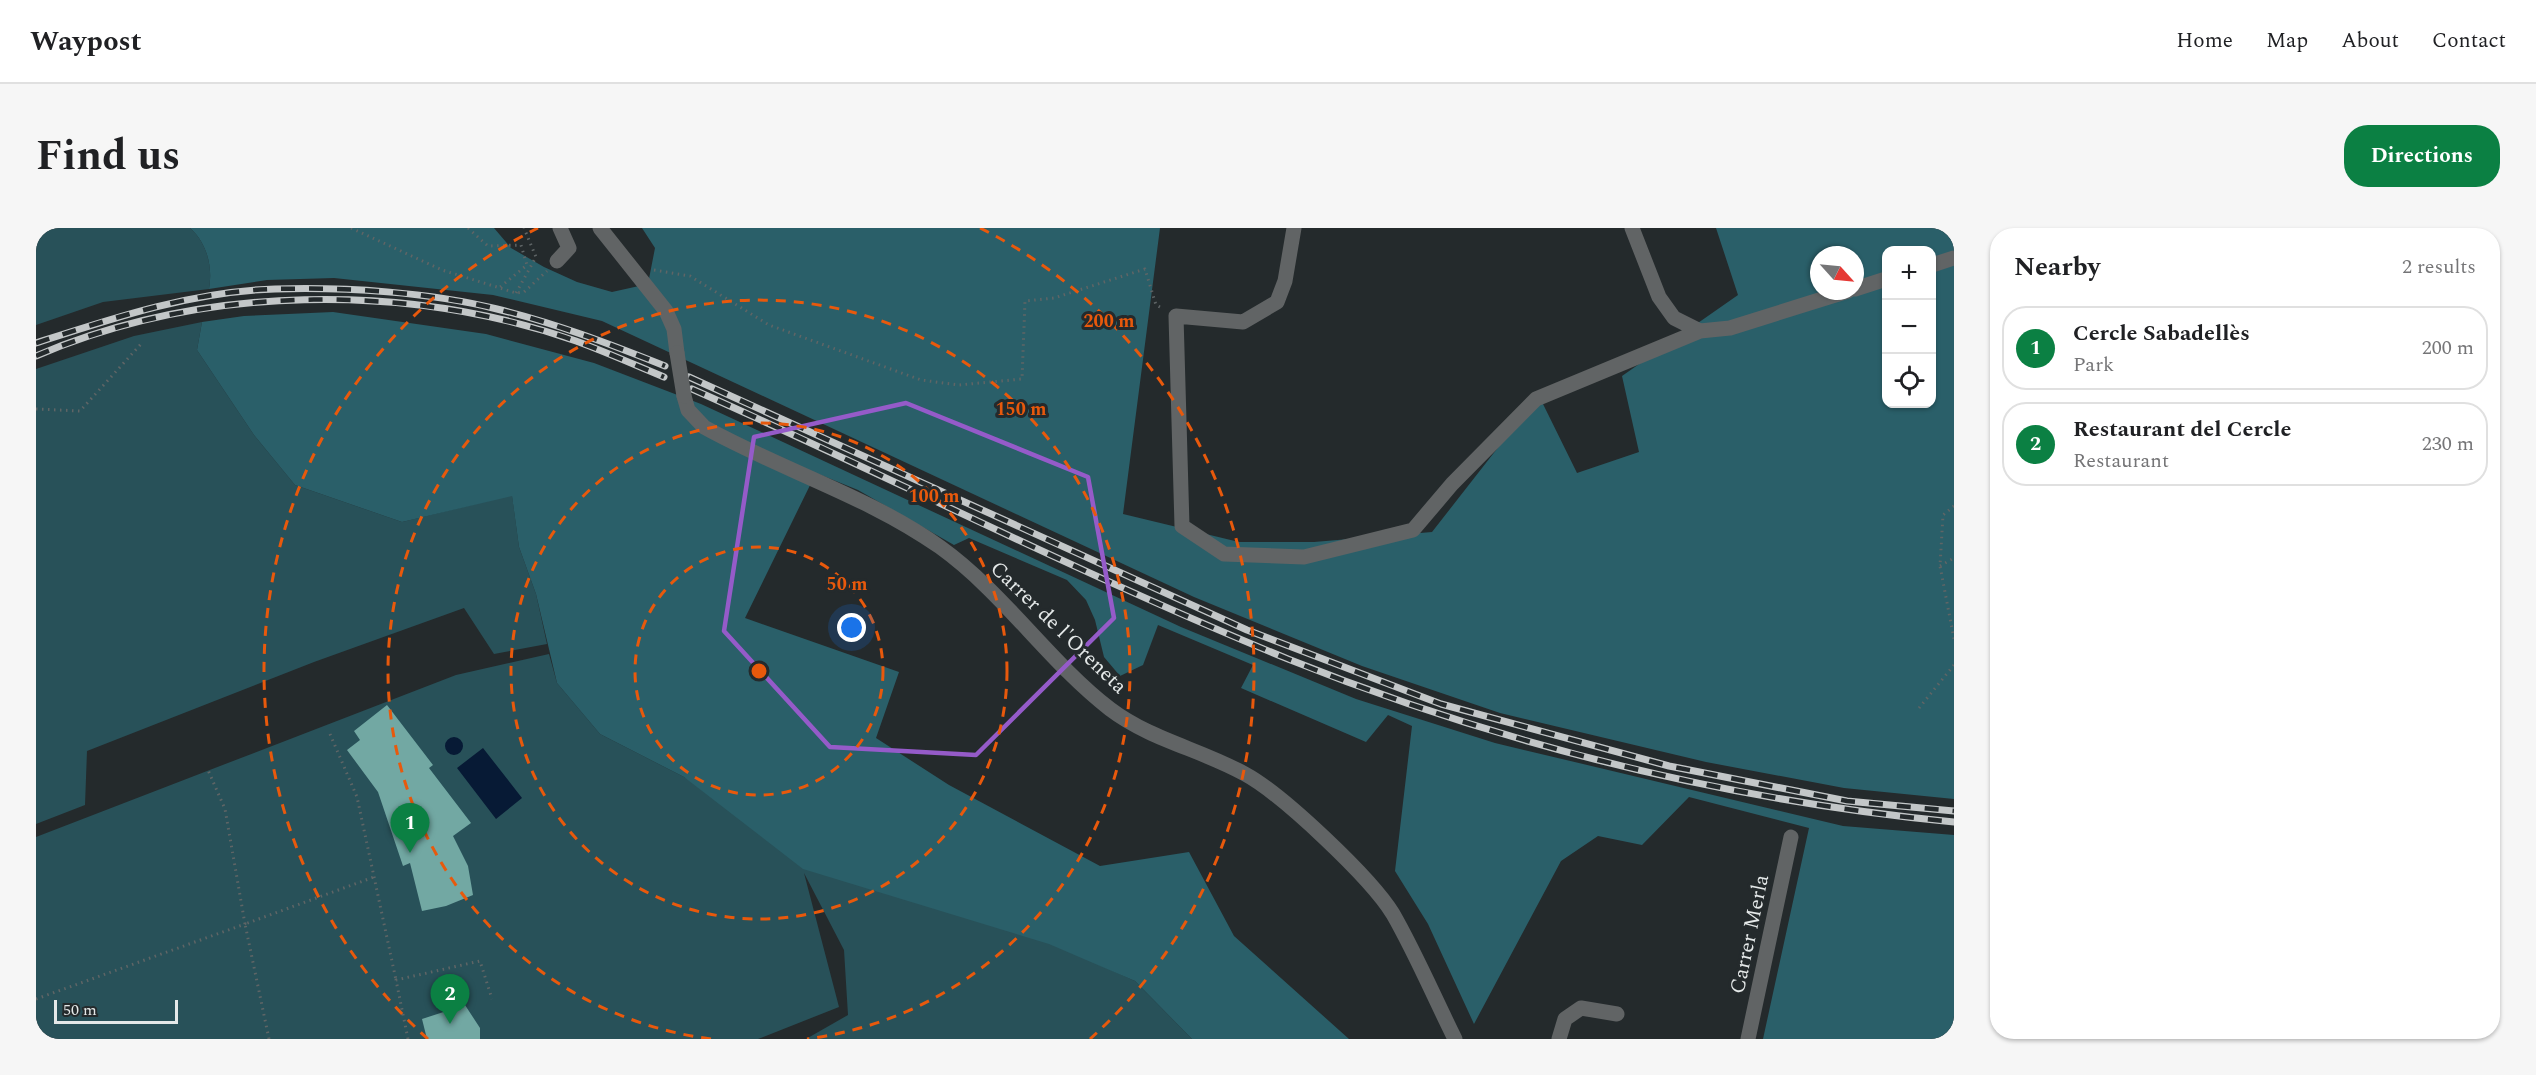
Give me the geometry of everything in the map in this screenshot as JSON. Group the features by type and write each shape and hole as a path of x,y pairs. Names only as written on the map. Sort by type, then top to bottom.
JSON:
{"street":[{"path":"557,261 569,248 560,228"},
{"path":"600,228 632,267"},
{"path":"1294,228 1285,281 1277,302 1244,322 1176,316 1182,526 1224,554 1304,557 1413,530 1452,484 1536,399 1700,331 1730,328 1819,300"},
{"path":"1632,228 1659,297 1674,318 1700,331"},
{"path":"1936,264 1954,258"},
{"name":"Carrer de l'Oreneta","path":"632,267 670,319 688,410 704,427 881,513 938,546 976,575 1082,683 1111,709 1149,734 1246,774 1281,800 1380,896 1430,984 1455,1039"},
{"path":"1864,286 1882,281"},
{"name":"Carrer Merla","path":"1748,1039 1791,837"},
{"path":"1559,1039 1565,1019 1581,1008 1617,1014"}],"path":[{"path":"351,228 441,270 516,293 524,292 557,261"},
{"path":"468,228 488,246 521,245 527,265 499,288"},
{"path":"516,293 536,257 524,228"},
{"path":"632,267 690,276 770,325 921,380 959,386 1022,379 1025,301 1054,298 1145,269 1156,305 1176,316"},
{"path":"36,409 80,411 141,344"},
{"path":"1954,506 1943,515 1940,566 1954,639"},
{"path":"1940,566 1954,558"},
{"path":"1919,708 1954,665"},
{"path":"330,734 357,796 408,1039"},
{"path":"208,770 225,809 245,924 269,1039"},
{"path":"36,999 374,877"},
{"path":"396,980 480,961 492,999"}],"highlighted area":[{"path":"906,403 1088,477 1114,618 976,755 830,747 724,631 754,437"}],"shaded area":[{"path":"36,228 190,228 205,248 210,272 209,289 103,302 36,325"},
{"path":"190,228 494,228 511,248 544,267 577,282 612,292 648,284 655,248 642,228 1160,228 1123,514 1239,542 1314,542 1432,532 1536,399 1543,404 1577,473 1639,452 1622,376 1738,295 1716,228 1954,228 1954,799 1844,788 1706,762 1500,713 1362,666 1194,597 602,321 493,295 334,278 267,280 209,289 209,264 201,241"},
{"path":"333,312 486,334 594,363 701,404 1181,627 1356,699 1495,743 1843,826 1954,835 1954,1039 1763,1039 1809,828 1689,797 1642,845 1598,836 1561,861 1474,1024 1428,924 1395,871 1412,726 1388,715 1366,742 1241,688 1253,665 1158,625 1143,665 1120,676 1104,657 1095,620 1086,600 1067,580 969,538 954,545 858,490 816,473 745,618 899,672 876,738 949,785 1100,866 1189,852 1234,936 1349,1039 1192,1039 1135,981 1049,944 803,869 684,777 600,734 557,683 536,594 519,547 512,496 402,522 295,485 254,435 197,350 202,322 244,316"},
{"path":"202,322 197,350 254,435 295,485 402,522 512,495 519,547 536,594 547,644 494,654 464,608 314,662 87,751 85,805 36,824 36,369 134,336"},
{"path":"549,654 557,683 600,734 684,777 1135,981 1192,1039 806,1039 848,1015 844,950 804,873 839,1007 758,1039 36,1039 36,837 456,675"},
{"path":"454,737 460,740 463,746 460,752 454,755 448,752 445,746 448,740"},
{"path":"483,748 522,798 496,819 457,768"}],"building":[{"path":"387,705 433,765 429,768 471,823 453,836 468,866 473,895 446,906 422,911 410,863 403,866 378,792 347,750 360,740 354,731"},
{"path":"465,1005 480,1028 480,1039 427,1039 422,1019"}],"railway":[{"path":"36,343 124,315 184,300 245,291 330,289 387,292 471,303 582,334 665,366"},
{"path":"36,356 100,333 166,315 235,304 304,300 374,301 443,308 511,322 576,341 664,377"},
{"path":"689,377 1247,630 1441,704 1669,766 1847,801 1954,811"},
{"path":"692,389 1138,595 1288,659 1368,690 1532,742 1699,783 1784,799 1954,822"}],"place":[{"name":"Cercle Sabadellès","path":"410,853"},
{"name":"Restaurant del Cercle","path":"450,1024"}]}
